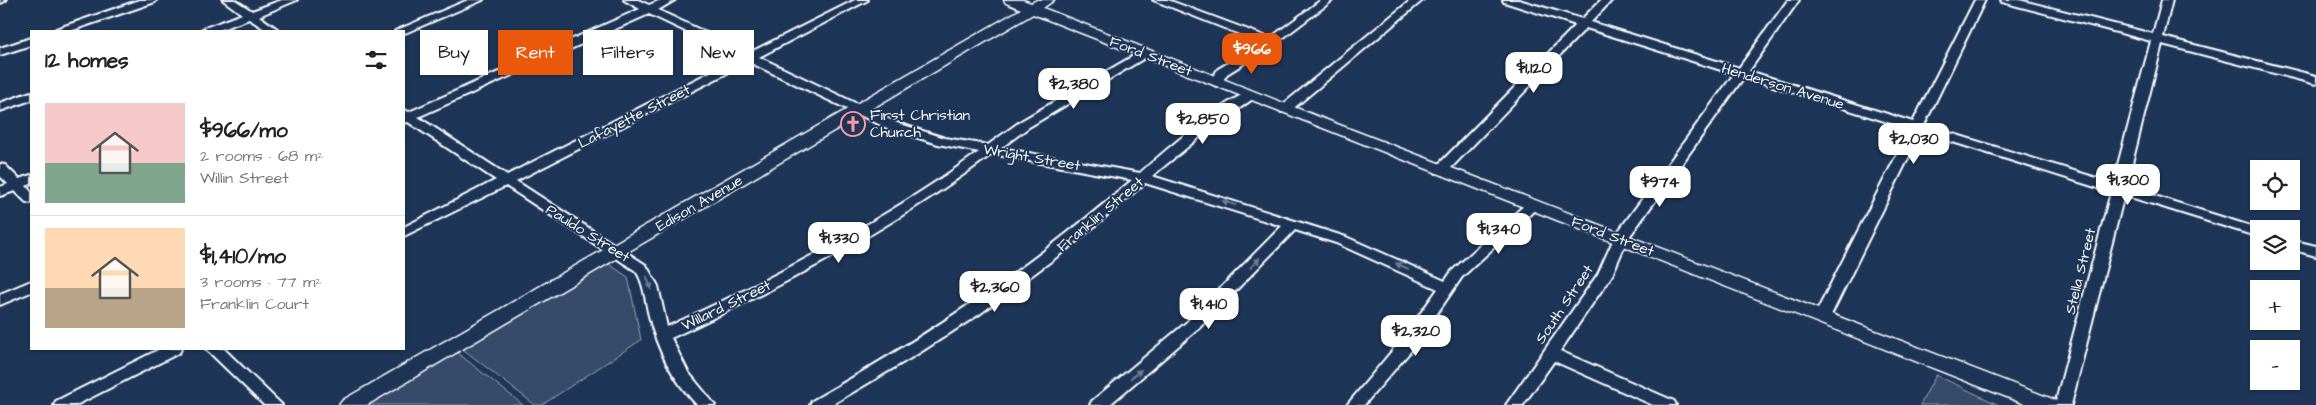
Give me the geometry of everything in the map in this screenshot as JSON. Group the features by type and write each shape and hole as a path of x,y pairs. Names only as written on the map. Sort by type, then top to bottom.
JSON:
{"street":[{"path":"63,30 151,0"},
{"path":"228,0 274,30"},
{"path":"209,30 292,0"},
{"path":"403,30 478,0"},
{"name":"Wright Street","path":"629,0 692,30"},
{"path":"405,117 670,0"},
{"name":"Lafayette Street","path":"754,55 864,0"},
{"name":"Ford Street","path":"1010,0 1144,54 2048,405"},
{"name":"Edison Avenue","path":"350,405 1047,0"},
{"path":"1158,0 1271,42"},
{"path":"1216,82 1230,76 1271,42 1328,0"},
{"path":"1286,109 1418,0"},
{"name":"Henderson Avenue","path":"1508,0 2250,230"},
{"path":"1442,170 1607,0"},
{"name":"South Street","path":"1514,405 1605,275 1620,239 1794,0"},
{"path":"1822,317 1980,0"},
{"path":"2006,0 2316,80"},
{"name":"Stella Street","path":"2063,405 2167,0"},
{"path":"0,52 30,41"},
{"name":"Willard Street","path":"663,335 737,301 849,242 946,181 1025,124 1144,54"},
{"name":"Wright Street","path":"754,60 893,126 927,137 1143,178 1292,224 1361,248 1446,287"},
{"name":"Lafayette Street","path":"405,231 715,75"},
{"name":"Franklin Street","path":"818,405 887,366 1028,272 1096,219 1193,134 1250,95"},
{"path":"0,107 30,96"},
{"name":"Pauldo Street","path":"405,117 632,260 649,277 656,319 670,357 681,374 707,405"},
{"path":"0,168 30,198"},
{"path":"0,192 30,179"},
{"path":"1355,405 1408,343 1446,287 1467,264 1533,205"},
{"path":"1098,405 1192,326 1292,224"},
{"path":"2300,247 2316,251"},
{"path":"0,300 30,286"},
{"path":"62,405 171,350"},
{"path":"215,350 274,405"},
{"path":"1551,353 1668,405"}],"shaded area":[{"path":"606,262 628,277 641,340 542,405 535,405 460,347"},
{"path":"454,350 523,405 360,405"},
{"path":"1936,375 1999,405 1920,405"}],"place":[{"name":"First Christian Church","path":"853,124"}]}
